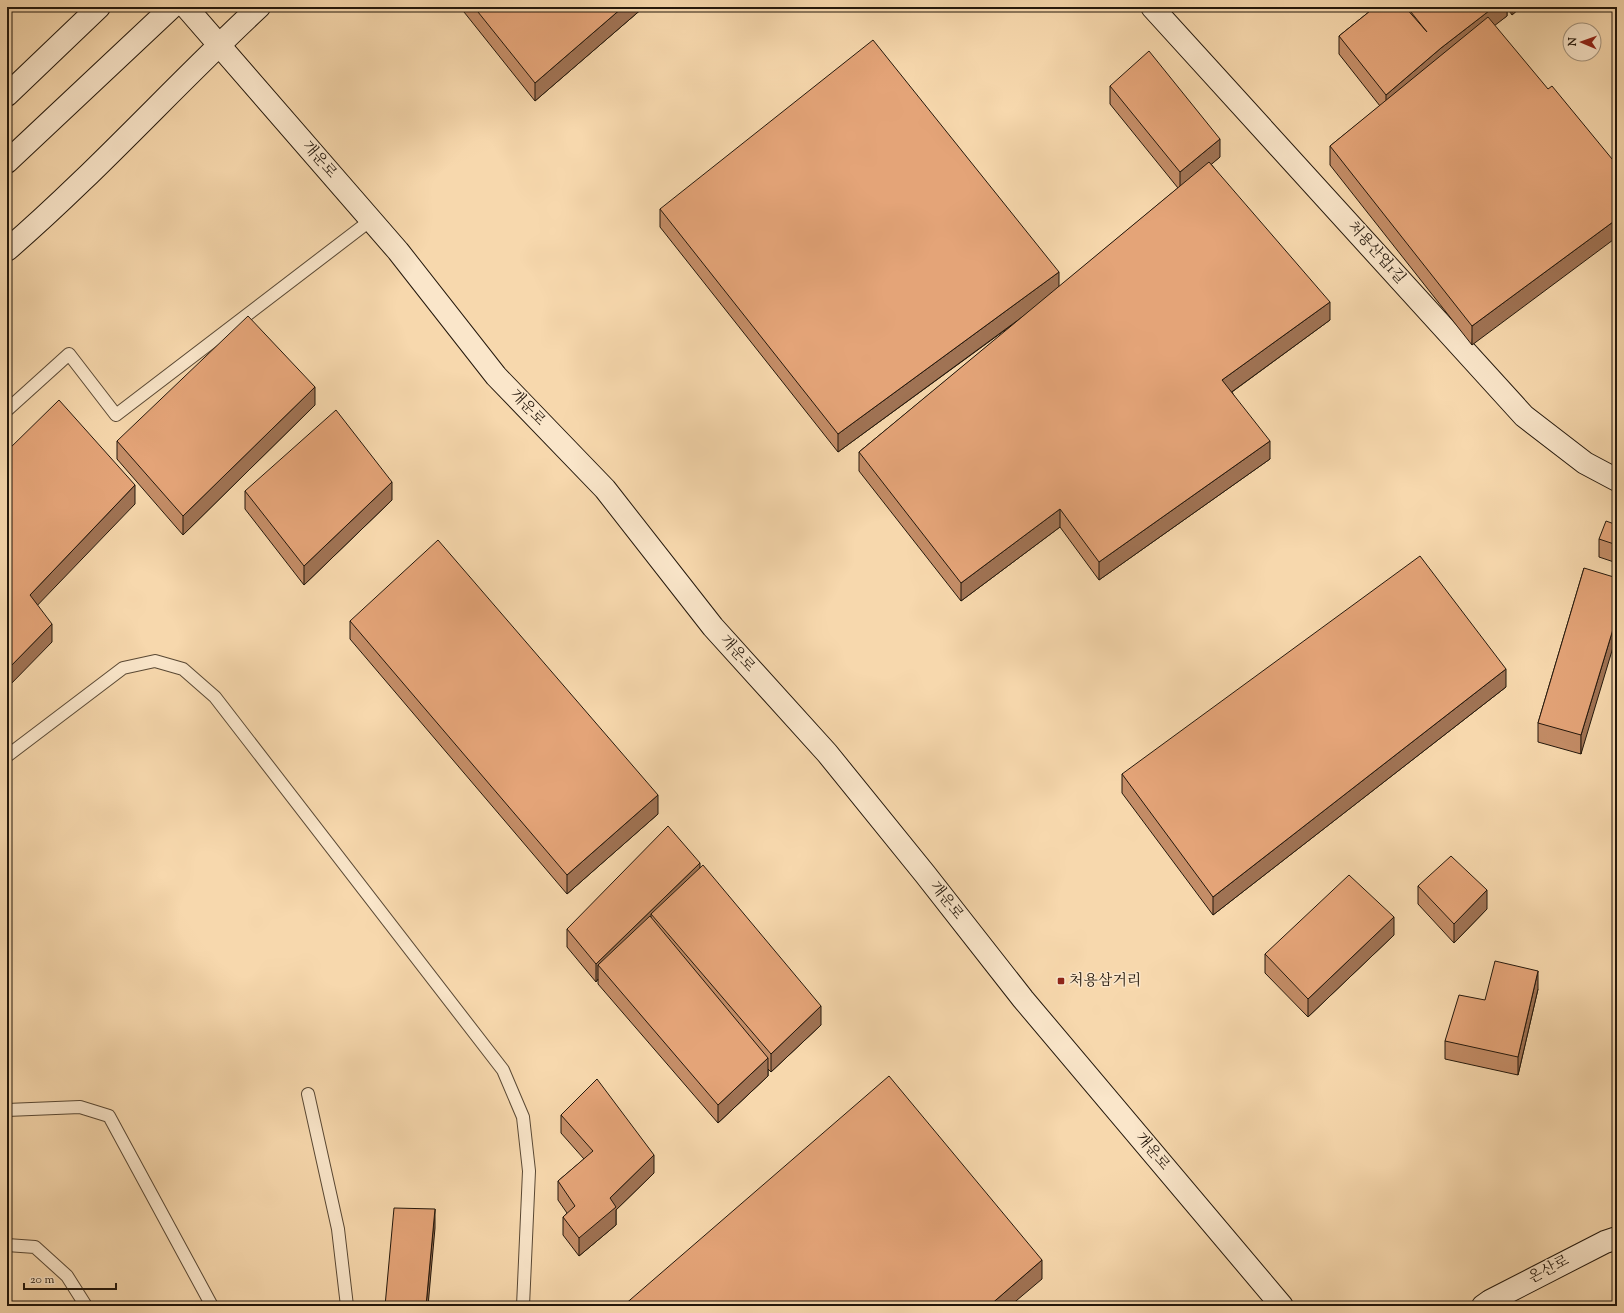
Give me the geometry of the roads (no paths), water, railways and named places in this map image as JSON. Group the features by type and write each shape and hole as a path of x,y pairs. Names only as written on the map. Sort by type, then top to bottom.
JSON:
{"main road":[{"path":"7,95 99,7"},
{"path":"7,162 172,7"},
{"name":"개운로","path":"186,7 403,257 496,376 605,489 713,627 827,753 925,874 1023,999 1282,1306"},
{"path":"7,250 40,222 219,44 259,7"},
{"name":"처용산업1길","path":"1152,7 1524,416 1585,463 1617,480"},
{"name":"온산로","path":"1483,1306 1605,1242 1617,1238"}],"lane":[{"path":"7,410 69,354 116,415 371,220"},
{"path":"7,756 123,668 155,661 183,669 215,697 503,1070 523,1117 530,1171 523,1306"},
{"path":"308,1094 338,1229 347,1306"},
{"path":"7,1110 80,1107 109,1116 212,1306"},
{"path":"7,1245 35,1247 67,1276 86,1306"}],"place":[{"name":"처용삼거리","path":"1061,981"}]}
